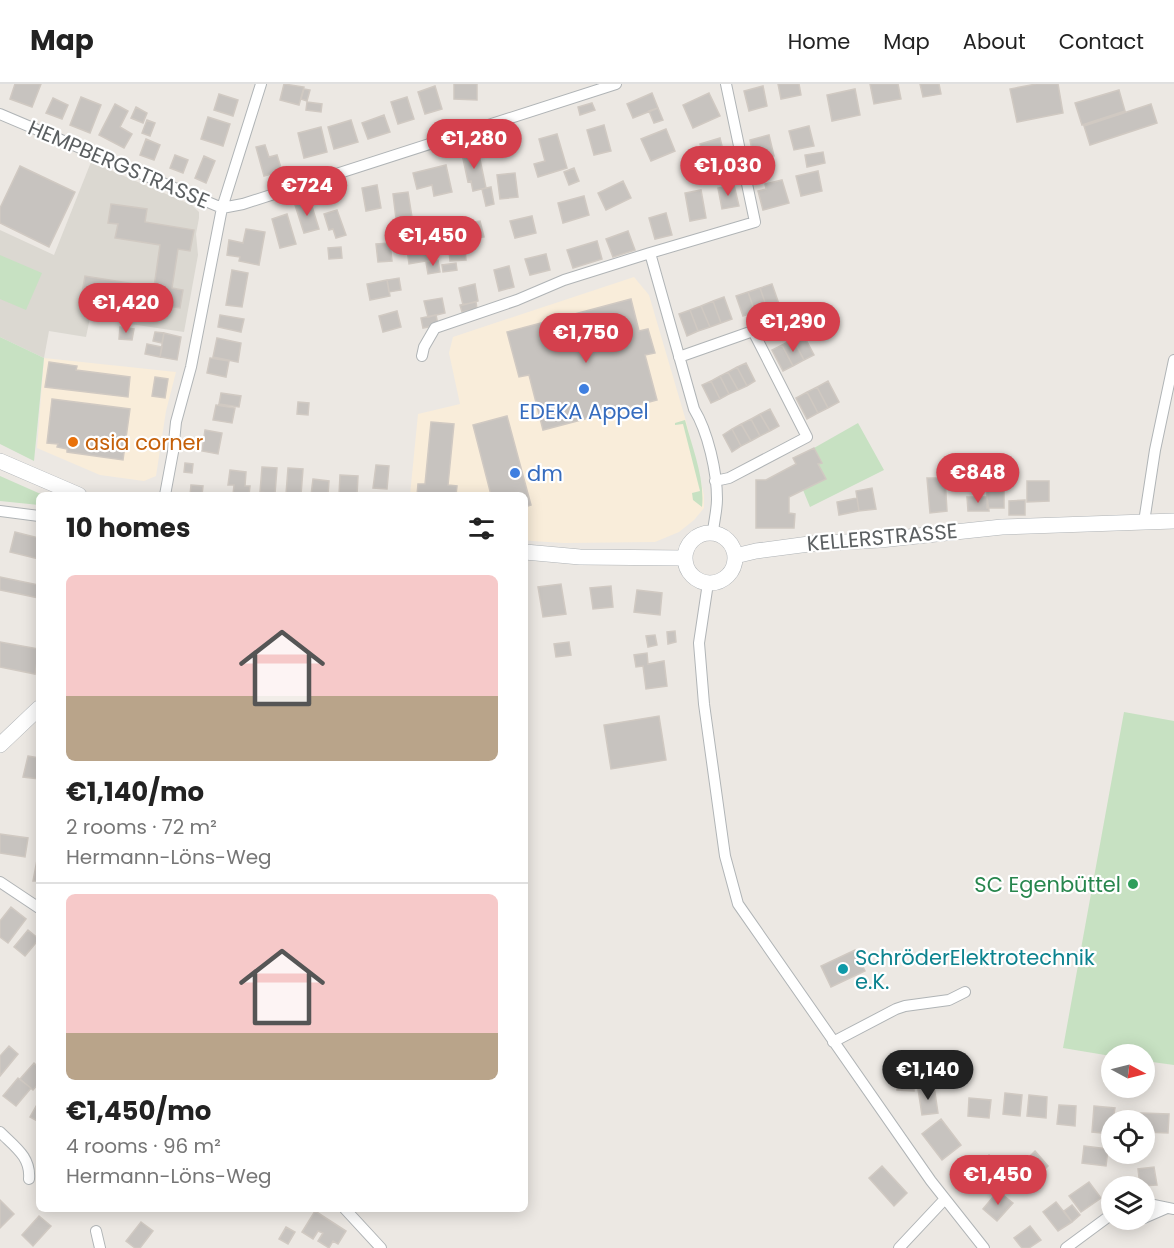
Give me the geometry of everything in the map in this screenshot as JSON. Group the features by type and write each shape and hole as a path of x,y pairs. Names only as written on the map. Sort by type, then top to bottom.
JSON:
{"main road":[{"path":"0,461 72,492"},
{"name":"KELLERSTRASSE","path":"735,556 788,546 880,540 1002,526 1174,521"},
{"path":"712,532 721,534 728,540 735,556 734,565 724,579 708,583 698,581 691,575 684,558 688,544 698,534 712,532"},
{"path":"528,552 580,556 684,558"},
{"path":"0,745 36,711"}],"street":[{"path":"166,492 176,422 191,367 222,208 261,84"},
{"name":"HEMPBERGSTRASSE","path":"0,114 222,208 243,204 615,84"},
{"path":"422,356 424,347 435,328 517,300 564,280 755,222 726,84"},
{"path":"650,253 694,409 702,422 716,481 717,499 712,532"},
{"path":"679,357 795,314"},
{"path":"716,481 729,478 807,437 753,331"},
{"path":"1143,522 1174,360"},
{"path":"0,510 36,516"},
{"path":"708,583 699,643 704,704 725,856 738,904 944,1200 984,1248"},
{"path":"0,882 36,906"},
{"path":"833,1042 896,1009 949,1000 965,992"},
{"path":"0,1132 25,1158 30,1168 29,1179"},
{"path":"899,1248 944,1200"},
{"path":"1155,1205 1171,1208"},
{"path":"1155,1214 1171,1208"},
{"path":"348,1212 381,1248"},
{"path":"1066,1248 1101,1222"},
{"path":"96,1231 100,1248"}],"shaded area":[{"path":"91,162 192,205 199,212 196,234 198,255 184,332 90,318 86,337 49,331 44,358 0,337 0,230 54,255"},
{"path":"634,277 649,295 686,421 704,495 704,508 679,532 655,542 564,543 528,540 528,492 410,492 418,414 460,404 449,353 453,337"},
{"path":"44,358 176,372 166,411 156,476 144,481 100,475 37,448"}],"green space":[{"path":"0,255 42,273 26,310 0,299"},
{"path":"0,337 44,358 34,461 0,444"},
{"path":"685,420 700,474 702,507 693,500 692,493 700,491 683,424 675,425"},
{"path":"858,423 884,470 810,507 803,490 826,479 818,464 822,462 814,448"},
{"path":"0,476 36,492 36,505 0,501"},
{"name":"SC Egenbüttel","path":"1124,712 1174,721 1174,1065 1155,1062 1155,1044 1101,1044 1101,1054 1063,1048"}],"building":[{"path":"15,84 41,84 32,107 10,99"},
{"path":"284,84 304,87 299,105 280,100"},
{"path":"454,84 477,84 477,100 454,99"},
{"path":"778,84 799,84 801,95 781,99"},
{"path":"870,84 898,84 901,99 874,104"},
{"path":"920,84 939,84 941,94 923,97"},
{"path":"1036,84 1058,84 1063,113 1017,122 1010,89"},
{"path":"435,86 442,109 425,114 418,92"},
{"path":"763,86 767,106 749,111 744,91"},
{"path":"304,89 310,90 307,101 301,99"},
{"path":"855,89 860,115 832,121 827,95"},
{"path":"1119,90 1125,111 1082,125 1075,103"},
{"path":"652,93 658,108 633,118 627,104"},
{"path":"709,93 720,116 693,128 683,105"},
{"path":"219,94 238,100 233,116 214,110"},
{"path":"81,97 101,105 90,133 70,125"},
{"path":"407,97 414,119 398,124 391,102"},
{"path":"53,98 68,105 62,119 46,113"},
{"path":"307,102 322,104 321,112 306,110"},
{"path":"592,103 595,110 580,115 578,107"},
{"path":"115,104 128,111 120,127 132,134 124,148 99,135"},
{"path":"1151,104 1157,123 1090,145 1084,126"},
{"path":"136,107 147,113 143,123 131,118"},
{"path":"658,108 663,120 654,123 649,111"},
{"path":"384,115 390,132 368,139 362,123"},
{"path":"208,117 230,124 223,146 201,139"},
{"path":"147,120 155,123 150,136 142,133"},
{"path":"351,120 358,142 334,149 328,127"},
{"path":"604,125 611,151 594,155 587,130"},
{"path":"809,126 814,146 794,150 789,131"},
{"path":"321,127 327,152 304,158 298,133"},
{"path":"666,129 675,151 651,161 641,139"},
{"path":"557,134 567,168 538,177 534,164 545,161 539,139"},
{"path":"769,135 774,156 754,160 750,140"},
{"path":"720,138 725,158 706,164 700,144"},
{"path":"146,139 160,145 154,160 140,155"},
{"path":"265,145 269,157 277,155 282,171 264,176 256,147"},
{"path":"478,150 486,188 473,191 471,181 468,182 462,154"},
{"path":"823,152 825,163 807,167 805,155"},
{"path":"175,155 188,160 183,173 170,168"},
{"path":"204,156 215,161 206,183 195,178"},
{"path":"731,158 733,167 720,171 718,162"},
{"path":"446,165 452,192 434,196 432,185 417,189 413,173"},
{"path":"20,166 75,192 49,247 0,223 0,208"},
{"path":"574,168 579,181 569,185 564,172"},
{"path":"818,171 822,191 801,196 796,176"},
{"path":"515,173 518,197 500,199 497,175"},
{"path":"782,180 789,203 763,210 758,191 766,189 765,184"},
{"path":"623,181 631,198 606,210 598,193"},
{"path":"377,185 381,208 366,211 362,188"},
{"path":"734,185 739,206 722,209 718,188"},
{"path":"491,187 494,204 486,206 482,189"},
{"path":"701,190 706,218 690,221 685,193"},
{"path":"408,192 412,217 396,219 393,194"},
{"path":"584,196 589,215 563,223 558,203"},
{"path":"310,200 319,229 304,233 295,205"},
{"path":"111,204 147,209 145,222 194,230 190,251 178,249 172,288 183,290 180,308 82,293 85,276 154,287 160,245 115,238 118,224 108,223"},
{"path":"337,210 346,235 336,238 333,229 329,230 324,214"},
{"path":"666,213 672,235 655,239 649,218"},
{"path":"287,214 296,244 280,248 272,219"},
{"path":"532,216 536,233 515,238 510,221"},
{"path":"480,221 484,237 477,238 473,222"},
{"path":"246,229 265,232 259,265 239,261 240,257 227,255 229,240 243,243"},
{"path":"628,231 635,250 613,257 606,239"},
{"path":"464,239 466,260 450,261 448,241"},
{"path":"597,241 602,259 573,268 567,250"},
{"path":"390,243 392,261 378,262 376,244"},
{"path":"429,245 432,260 409,264 407,249"},
{"path":"341,247 342,258 329,259 328,248"},
{"path":"546,254 550,270 530,275 525,259"},
{"path":"438,260 440,272 428,274 426,262"},
{"path":"456,263 457,270 443,272 442,265"},
{"path":"509,266 514,287 499,291 494,270"},
{"path":"232,270 248,273 242,307 226,305"},
{"path":"399,278 401,290 389,292 387,280"},
{"path":"387,280 390,296 370,300 367,284"},
{"path":"475,284 478,301 463,305 459,288"},
{"path":"772,284 779,304 767,308 760,288"},
{"path":"760,288 767,308 755,312 748,292"},
{"path":"748,292 755,312 743,316 736,296"},
{"path":"724,297 732,319 721,323 713,301"},
{"path":"442,298 445,313 428,317 424,301"},
{"path":"631,299 639,331 648,329 655,353 645,355 657,400 543,430 529,375 519,377 507,332"},
{"path":"713,301 721,323 710,327 701,306"},
{"path":"476,302 477,309 462,312 460,305"},
{"path":"701,306 710,327 698,331 690,310"},
{"path":"690,310 698,331 687,336 679,314"},
{"path":"397,311 401,327 383,332 379,316"},
{"path":"220,315 244,319 241,332 218,327"},
{"path":"436,315 438,325 423,328 421,318"},
{"path":"120,327 134,329 132,340 119,339"},
{"path":"155,332 164,333 162,343 153,341"},
{"path":"164,333 181,337 177,360 160,357"},
{"path":"803,334 814,355 804,360 793,339"},
{"path":"217,338 241,343 238,362 213,357"},
{"path":"793,339 804,360 793,366 782,345"},
{"path":"147,344 162,347 160,357 145,354"},
{"path":"782,345 793,366 783,371 772,350"},
{"path":"210,358 229,361 226,377 207,373"},
{"path":"49,362 77,366 76,370 130,377 128,397 45,387"},
{"path":"746,363 755,381 747,386 737,367"},
{"path":"737,367 747,386 738,390 728,372"},
{"path":"728,372 738,390 729,394 720,376"},
{"path":"720,376 729,394 720,399 711,381"},
{"path":"155,377 168,379 165,398 152,396"},
{"path":"711,381 720,399 711,403 702,385"},
{"path":"828,381 839,402 828,408 817,387"},
{"path":"817,387 828,408 818,413 807,392"},
{"path":"807,392 818,413 807,419 796,398"},
{"path":"221,393 241,396 239,407 219,404"},
{"path":"52,399 130,409 123,460 67,452 67,449 57,447 58,444 47,443"},
{"path":"298,402 309,403 308,415 297,414"},
{"path":"216,405 235,408 232,423 213,420"},
{"path":"770,409 779,426 770,431 760,414"},
{"path":"760,414 770,431 760,436 751,419"},
{"path":"507,416 527,492 490,492 473,425"},
{"path":"751,419 760,436 751,441 741,424"},
{"path":"431,422 454,424 448,485 457,486 456,492 417,492 418,484 425,484"},
{"path":"741,424 751,441 741,446 732,429"},
{"path":"732,429 741,446 732,452 723,435"},
{"path":"205,430 222,433 218,454 202,451"},
{"path":"814,448 822,463 818,464 826,479 789,497 789,513 795,514 794,528 756,528 756,480 766,480 796,464 793,458"},
{"path":"185,463 193,464 192,473 184,472"},
{"path":"376,465 389,466 387,489 373,488"},
{"path":"262,467 277,468 275,492 260,492"},
{"path":"288,468 303,469 301,492 286,492"},
{"path":"230,470 246,472 245,486 250,486 249,492 233,492 234,485 228,485"},
{"path":"340,475 358,476 357,492 339,492"},
{"path":"927,478 945,478 947,511 930,513"},
{"path":"313,479 329,481 328,492 311,492"},
{"path":"1027,481 1049,481 1049,501 1027,502"},
{"path":"987,484 1004,484 1004,508 987,508"},
{"path":"191,485 203,486 202,492 190,492"},
{"path":"872,488 876,509 859,511 856,491"},
{"path":"967,497 987,497 989,511 968,511"},
{"path":"857,498 859,511 839,515 837,502"},
{"path":"1025,500 1025,515 1009,515 1009,501"},
{"path":"15,532 36,537 36,558 10,552"},
{"path":"0,577 36,584 36,597 0,590"},
{"path":"561,584 566,614 543,617 538,587"},
{"path":"611,586 613,607 593,609 590,588"},
{"path":"637,590 662,593 660,615 634,612"},
{"path":"675,631 676,642 668,644 667,632"},
{"path":"655,635 657,645 648,647 646,636"},
{"path":"0,642 36,648 35,674 0,667"},
{"path":"569,642 571,655 556,657 554,644"},
{"path":"647,653 648,664 664,661 667,686 646,689 643,666 636,667 634,655"},
{"path":"659,716 666,760 611,769 604,725"},
{"path":"28,756 36,757 36,779 23,777"},
{"path":"0,834 28,838 25,857 0,853"},
{"path":"36,865 36,881 33,881"},
{"path":"11,907 26,919 8,943 0,937 0,921"},
{"path":"28,930 36,937 36,943 25,956 14,947"},
{"name":"SchröderElektrotechnik e.K.","path":"855,950 865,971 831,987 821,966"},
{"path":"9,1046 18,1054 0,1076 0,1056"},
{"path":"34,1063 36,1065 36,1086 33,1090 20,1079"},
{"path":"897,1077 914,1077 914,1091 897,1090"},
{"path":"18,1078 31,1088 16,1106 3,1096"},
{"path":"934,1086 938,1113 922,1115 918,1089"},
{"path":"1005,1093 1022,1095 1020,1116 1003,1114"},
{"path":"1029,1095 1047,1097 1046,1118 1027,1116"},
{"path":"969,1098 991,1100 989,1118 968,1116"},
{"path":"1059,1105 1076,1106 1075,1126 1057,1124"},
{"path":"36,1106 36,1120 30,1117"},
{"path":"1094,1106 1115,1108 1115,1110 1101,1110 1101,1133 1092,1132"},
{"path":"1155,1114 1169,1114 1168,1133 1155,1132"},
{"path":"941,1119 961,1145 942,1160 922,1134"},
{"path":"1084,1146 1101,1148 1101,1164 1106,1164 1106,1166 1082,1163"},
{"path":"1035,1151 1048,1166 1035,1179 1021,1165"},
{"path":"989,1155 1000,1169 979,1185 968,1171"},
{"path":"882,1166 907,1193 894,1206 869,1178"},
{"path":"1154,1167 1157,1185 1155,1185 1155,1176 1139,1176 1138,1169"},
{"path":"1027,1171 1035,1179 1031,1183 1023,1174"},
{"path":"1089,1182 1101,1198 1081,1212 1069,1196"},
{"path":"998,1191 1013,1203 997,1221 983,1209"},
{"path":"0,1200 14,1214 0,1228"},
{"path":"1056,1202 1072,1222 1058,1231 1043,1212"},
{"path":"1072,1205 1080,1215 1072,1222 1064,1211"},
{"path":"314,1212 346,1231 338,1244 333,1241 329,1248 318,1241 323,1233 318,1231 313,1239 302,1232"},
{"path":"39,1216 51,1226 33,1246 22,1235"},
{"path":"141,1222 153,1231 140,1248 135,1248 126,1241"},
{"path":"1030,1226 1041,1240 1029,1248 1022,1248 1014,1238"},
{"path":"286,1227 295,1232 288,1244 279,1239"}],"place":[{"name":"EDEKA Appel","path":"584,389"},
{"name":"asia corner","path":"73,442"},
{"name":"dm","path":"515,473"},
{"name":"SC Egenbüttel","path":"1133,884"},
{"name":"SchröderElektrotechnik e.K.","path":"843,969"}]}
